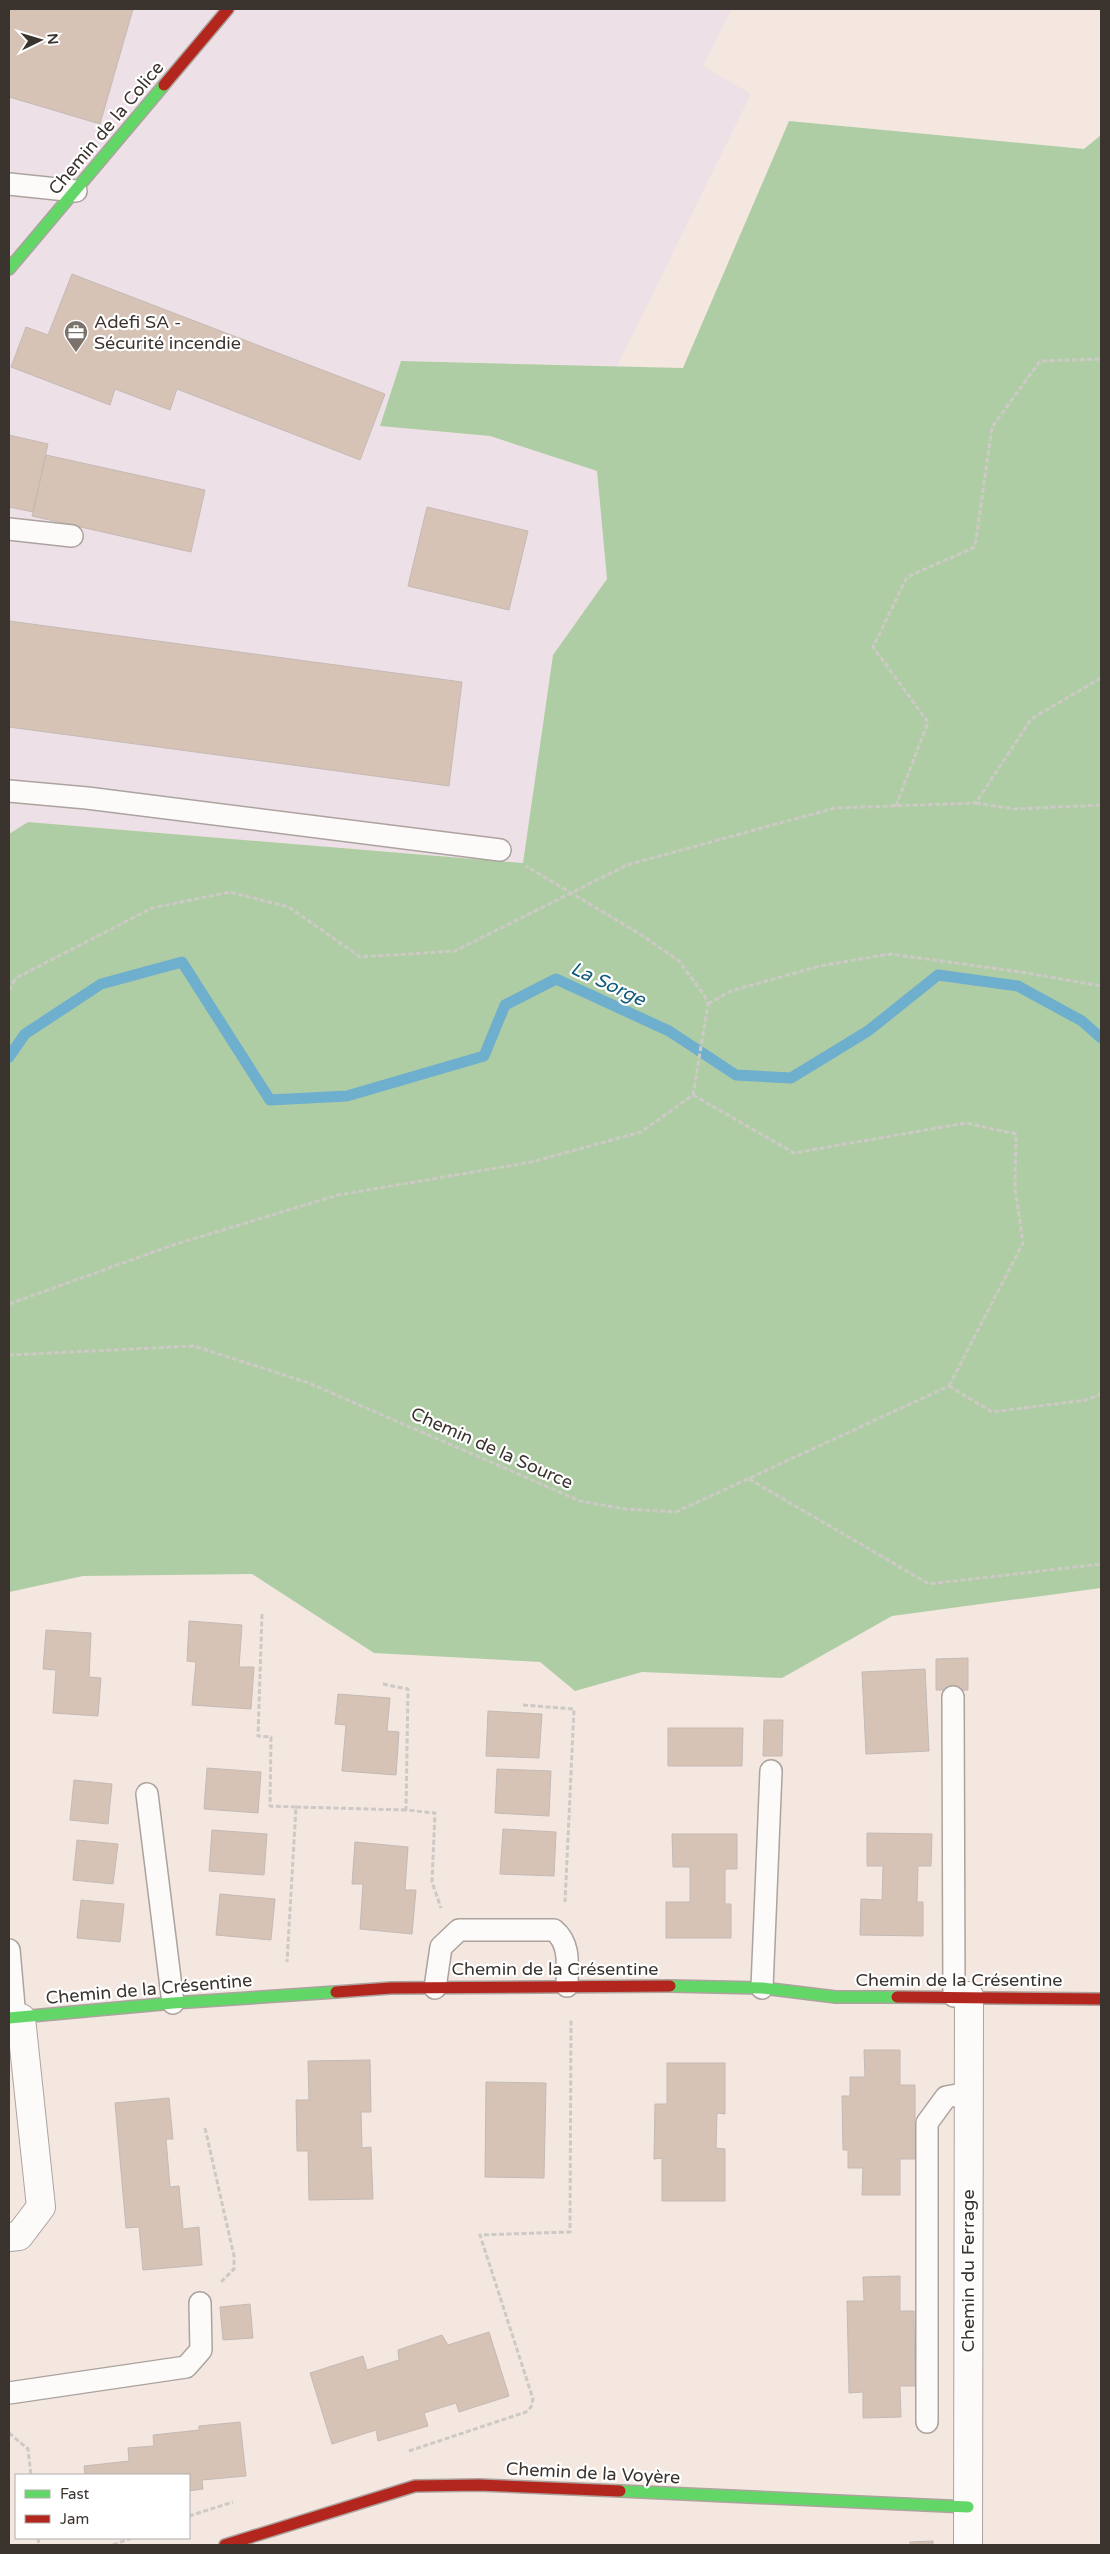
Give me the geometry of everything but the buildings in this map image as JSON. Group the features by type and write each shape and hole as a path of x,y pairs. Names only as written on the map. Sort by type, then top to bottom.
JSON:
{"street":[{"name":"Chemin de la Colice","path":"9,269 228,9"},
{"name":"Chemin de la Crésentine","path":"15,2018 173,2003 378,1988 569,1986 762,1988 836,1997 1101,1998"},
{"name":"Chemin du Ferrage","path":"961,1996 968,2093 968,2545"},
{"path":"9,2237 19,2236 42,2207 15,2018"},
{"name":"Chemin de la Voyère","path":"225,2545 415,2486 479,2485 968,2507"}],"lane":[{"path":"9,184 76,191"},
{"path":"9,529 72,536"},
{"path":"9,791 87,798 500,850"},
{"path":"953,1697 961,1996"},
{"path":"762,1988 771,1771"},
{"path":"148,1794 173,2003"},
{"path":"435,1988 441,1947 459,1930 554,1930 561,1936 566,1946 569,1986"},
{"path":"9,1950 15,2018"},
{"path":"927,2422 927,2122 946,2097 968,2093"},
{"path":"9,2393 186,2367 201,2350 200,2303"}],"path":[{"path":"896,806 928,722 874,647 907,577 975,547 992,427 1040,361 1101,359"},
{"path":"976,803 1031,719 1101,678"},
{"path":"9,990 16,978 152,908 230,892 289,907 360,957 455,951 627,865 836,808 976,803 1015,809 1101,806"},
{"path":"9,1304 173,1245 338,1195 532,1162 641,1132 692,1095 708,1004 704,995 679,961 574,893 500,850"},
{"path":"708,1004 731,991 820,966 890,954 1021,972 1101,986"},
{"path":"692,1095 794,1153 966,1123 1016,1134 1015,1188 1023,1243 949,1386 992,1412 1086,1400 1101,1394"},
{"name":"Chemin de la Source","path":"9,1355 194,1346 309,1383 580,1501 625,1509 676,1512 949,1386"},
{"path":"748,1478 929,1584 1101,1564"},
{"path":"262,1614 258,1736 271,1737 270,1806 406,1810 435,1814 432,1882 450,1938"},
{"path":"383,1684 408,1689 406,1810"},
{"path":"523,1705 574,1709 566,1887 561,1936"},
{"path":"287,1972 296,1807"},
{"path":"405,2452 526,2412 532,2407 533,2399 480,2235 570,2232 569,1986"},
{"path":"200,2303 234,2269 234,2256 205,2128"},
{"path":"9,2433 28,2449 31,2474"},
{"path":"190,2516 234,2502"},
{"path":"113,2545 128,2539"}],"shaded area":[{"path":"9,9 732,9 703,66 751,94 617,366 401,361 380,426 490,436 597,471 607,579 553,655 523,863 28,822 9,834"}],"green space":[{"path":"789,121 1084,149 1101,135 1101,1588 892,1616 782,1678 642,1672 575,1691 540,1662 374,1653 252,1574 83,1576 9,1592 9,834 28,822 523,863 553,655 607,579 597,471 490,436 380,426 401,361 683,368"}],"waterway":[{"name":"La Sorge","path":"9,1057 25,1034 101,984 182,962 270,1100 347,1096 484,1056 505,1005 556,979 669,1031 736,1075 791,1078 868,1031 938,975 1018,986 1082,1021 1101,1038"}],"traffic: fast":[{"path":"9,269 164,85"},
{"path":"670,1986 762,1988 836,1997 897,1997"},
{"path":"9,2018 173,2003 336,1992"},
{"path":"620,2491 968,2507"}],"traffic: jam":[{"path":"164,85 228,9"},
{"path":"336,1992 391,1988 670,1986"},
{"path":"897,1997 1101,1999"},
{"path":"225,2545 415,2486 479,2485 620,2491"}],"place":[{"name":"Adefi SA - Sécurité incendie","path":"76,353"}]}
